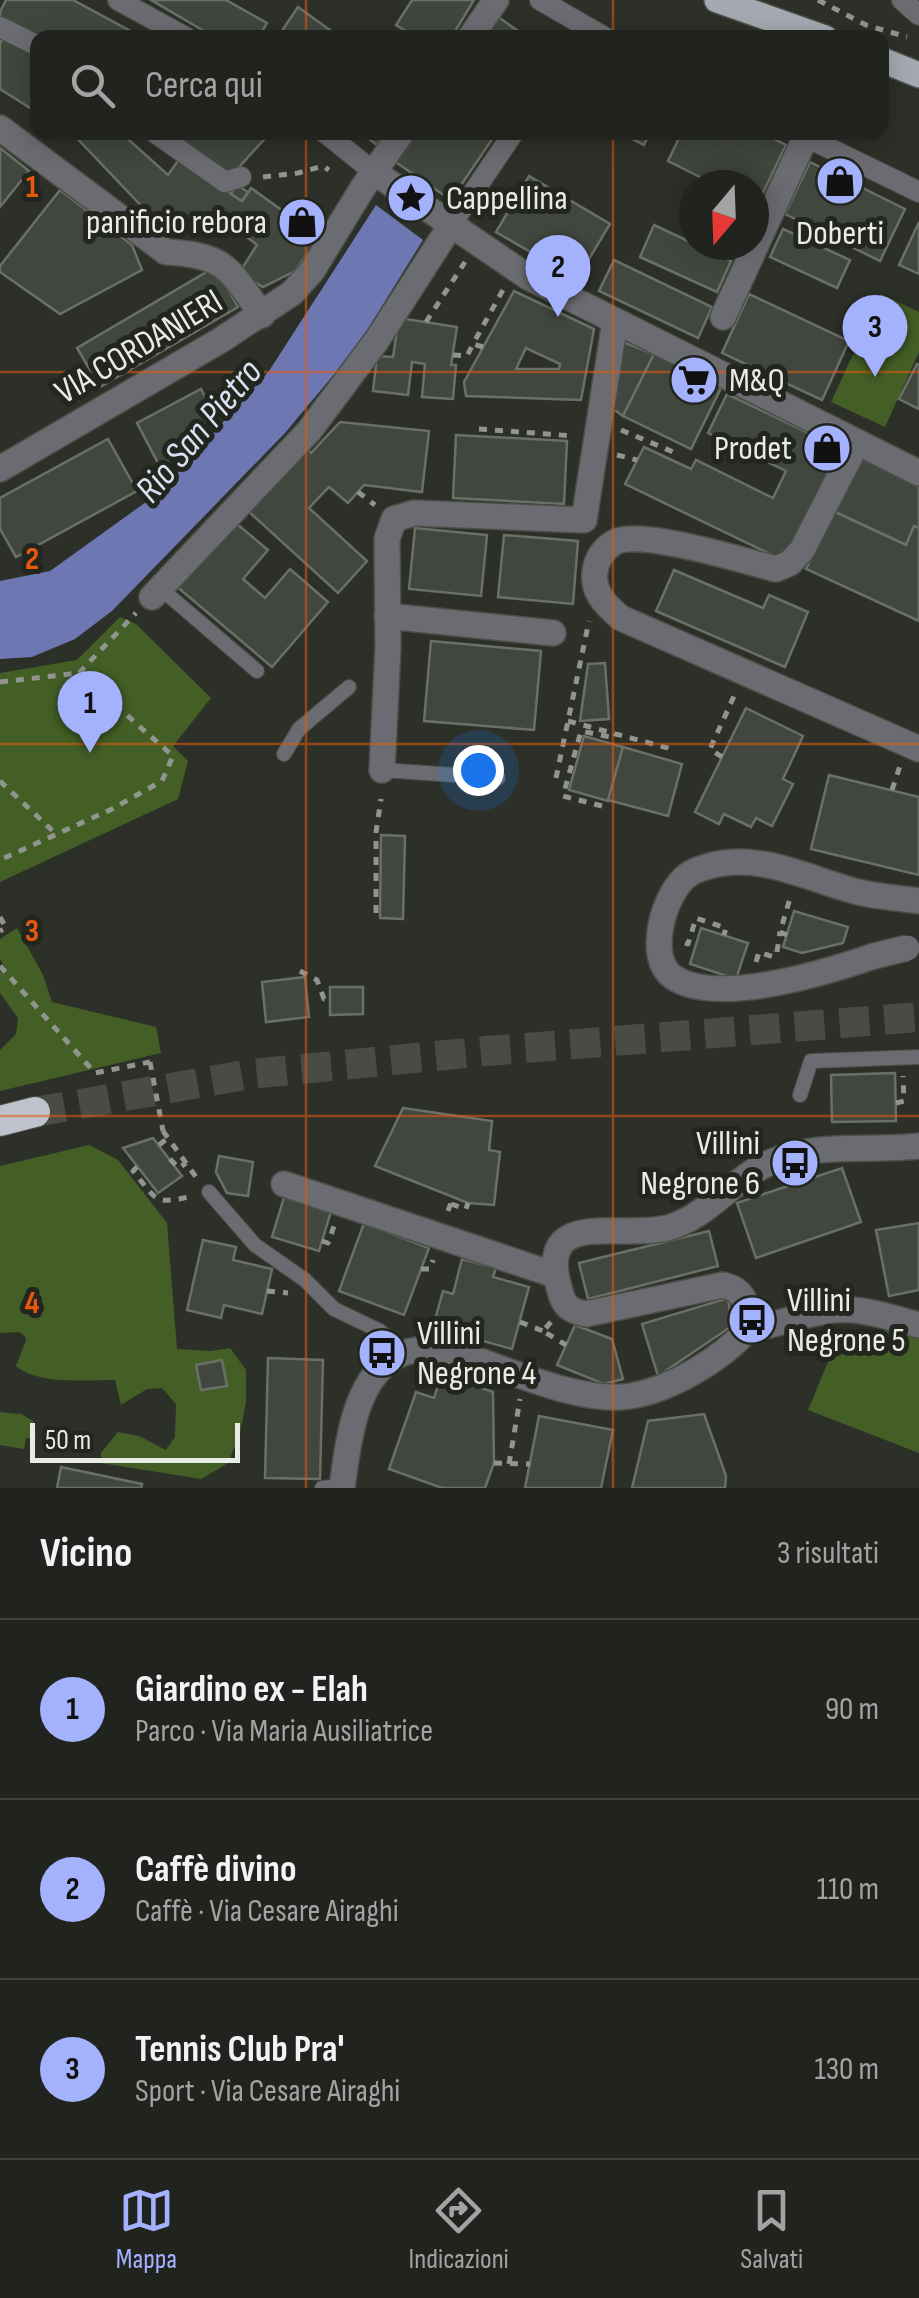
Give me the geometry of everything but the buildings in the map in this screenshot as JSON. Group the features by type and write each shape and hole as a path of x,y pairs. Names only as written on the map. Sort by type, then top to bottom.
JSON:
{"highway":[{"path":"0,1121 36,1112"}],"main road":[{"path":"717,0 802,30"},
{"path":"889,63 919,75"}],"street":[{"path":"118,0 172,30"},
{"path":"475,30 496,0"},
{"path":"540,0 592,30"},
{"path":"902,0 919,15"},
{"path":"0,27 30,42"},
{"name":"VIA CORDANIERI","path":"0,128 166,252 217,260 237,279 262,315"},
{"path":"165,140 225,182 241,177"},
{"path":"331,140 368,180 451,225 515,268 919,473"},
{"name":"VIA CORDANIERI","path":"0,469 262,315 292,293 312,271 396,140"},
{"path":"156,592 310,431 377,340 509,140"},
{"path":"723,317 801,140"},
{"path":"816,140 919,192"},
{"path":"382,770 387,539 394,519 414,514 584,520 615,321"},
{"path":"857,443 802,550 790,563 776,569 644,538 617,541 598,560 594,578 602,603 621,618 919,749"},
{"path":"387,616 553,633"},
{"path":"913,950 766,984 720,990 695,987 670,976 660,956 659,933 668,901 688,875 724,863 768,865 862,893 919,901"},
{"path":"748,1329 746,1299 736,1288 723,1286 586,1314 572,1311 563,1302 555,1275 556,1253 564,1239 580,1231 667,1228 690,1218 750,1172 784,1157 829,1147 919,1146"},
{"path":"284,1184 555,1275"},
{"path":"336,1487 357,1408 372,1380 395,1358 420,1350 454,1352 576,1391 630,1396 687,1376 732,1347 748,1329 776,1326 833,1310 875,1313 919,1325"}],"lane":[{"path":"156,592 256,671"},
{"path":"284,754 299,729 349,687"},
{"path":"382,770 498,778"},
{"path":"800,1095 810,1061 919,1057"},
{"path":"209,1192 255,1244 305,1280 334,1309 380,1331 392,1343 395,1358"}],"path":[{"path":"818,0 885,30"},
{"path":"889,31 919,41"},
{"path":"241,177 276,177 323,166 368,180"},
{"path":"426,322 478,243"},
{"path":"453,355 467,356 515,268"},
{"path":"473,344 483,348"},
{"path":"479,429 638,435 678,454"},
{"path":"0,682 80,673 156,592"},
{"path":"556,778 590,616 602,603"},
{"path":"0,860 112,809 162,780 173,756 80,673"},
{"path":"722,757 710,749 744,674"},
{"path":"568,721 675,750"},
{"path":"602,806 564,796 581,731 615,738 616,734"},
{"path":"0,782 56,834"},
{"path":"376,913 376,832 381,799"},
{"path":"792,956 775,951 784,934 798,874"},
{"path":"0,917 6,928 0,930"},
{"path":"659,933 688,944 696,918 726,928 724,935"},
{"path":"0,966 95,1073 150,1062 163,1130 209,1192 158,1200 133,1171 138,1167"},
{"path":"300,971 318,980 324,998 330,999"},
{"path":"896,1103 904,1101 902,1058"},
{"path":"159,1146 168,1138"},
{"path":"170,1160 180,1168 186,1163"},
{"path":"451,1204 466,1209 468,1204"},
{"path":"322,1242 328,1243 332,1232"},
{"path":"520,1322 543,1331"},
{"path":"508,1464 524,1377"},
{"path":"494,1463 530,1464"}],"green space":[{"path":"881,294 919,312 919,352 885,427 831,402"},
{"path":"120,617 136,624 211,698 173,746 188,761 178,799 0,882 0,673 77,660"},
{"path":"17,928 43,975 52,1002 156,1027 161,1053 0,1091 0,1050 16,1034 18,1018 0,993 0,972 5,969 0,958 0,939"},
{"path":"89,1145 118,1160 167,1223 177,1349 230,1348 246,1370 246,1402 240,1433 228,1463 201,1479 101,1463 101,1453 118,1432 139,1436 166,1450 175,1437 176,1404 162,1388 147,1389 121,1405 115,1380 63,1380 25,1372 16,1366 25,1336 19,1332 0,1333 0,1166"},
{"path":"881,1327 919,1335 919,1453 808,1410 838,1338 863,1345"},
{"path":"0,1412 21,1414 33,1421 36,1439 26,1438 24,1449 0,1445"}],"water":[{"path":"376,205 423,240 356,348 285,433 112,611 75,639 32,657 0,659 0,581 50,571 160,492 269,371"}],"tunnel":[{"path":"35,1112 250,1074 919,1017"}],"place":[{"name":"Doberti","path":"840,181"},
{"name":"Cappellina","path":"411,198"},
{"name":"panificio rebora","path":"302,222"},
{"name":"Caffè divino","path":"558,317"},
{"name":"Tennis Club Pra'","path":"875,377"},
{"name":"M&Q","path":"694,380"},
{"name":"Prodet","path":"827,448"},
{"name":"Giardino ex - Elah","path":"90,753"},
{"name":"Villini Negrone 6","path":"795,1163"},
{"name":"Villini Negrone 5","path":"752,1320"},
{"name":"Villini Negrone 4","path":"382,1353"}],"water label":[{"name":"Rio San Pietro","path":"199,431"}]}
